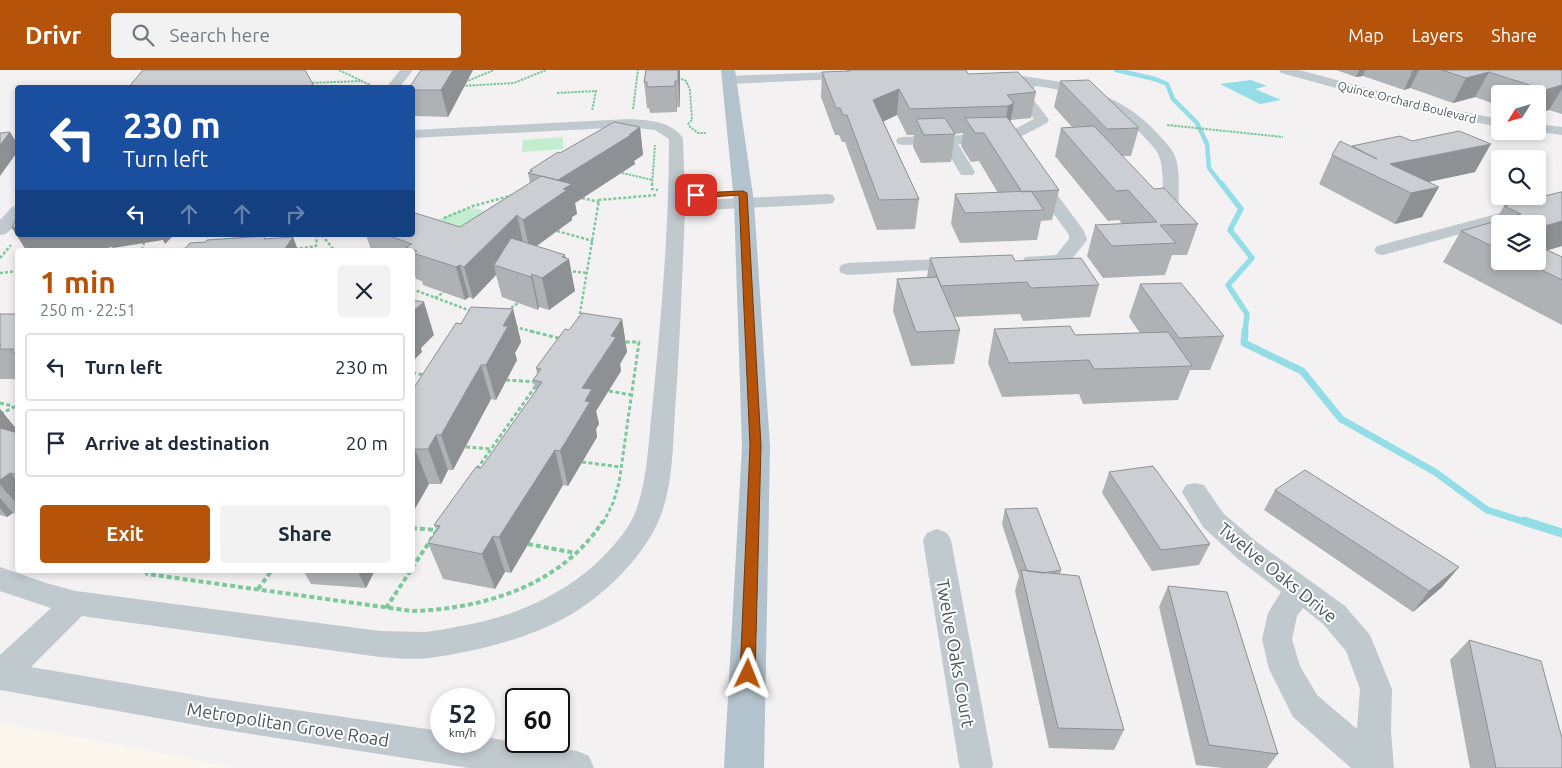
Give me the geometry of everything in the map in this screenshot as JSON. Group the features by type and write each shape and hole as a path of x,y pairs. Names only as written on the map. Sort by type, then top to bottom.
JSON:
{"main road":[{"path":"729,75 743,198 756,446 744,768"}],"street":[{"path":"394,85 407,70"},
{"name":"Quince Orchard Boulevard","path":"1285,70 1433,110 1491,121"},
{"path":"729,75 867,75"},
{"path":"984,76 1070,88 1121,108 1148,130 1166,155 1170,207"},
{"path":"903,141 1007,138 1042,120 1023,95 1030,82"},
{"path":"0,579 45,595 76,602 380,644 427,645 470,638 514,626 553,610 586,588 618,559 639,533 650,509 656,481 670,333 670,197 676,138 671,133 655,125 611,123 415,134"},
{"path":"1546,129 1562,131"},
{"path":"1007,138 1078,235 1078,240 1061,260 1013,262"},
{"path":"948,140 967,172"},
{"path":"670,197 743,198 826,194"},
{"path":"1383,250 1518,213 1534,213 1562,220"},
{"path":"0,230 15,214"},
{"path":"848,269 984,263"},
{"name":"Twelve Oaks Drive","path":"1195,492 1214,520 1248,550 1334,615 1359,644 1376,689 1374,731 1377,768"},
{"name":"Twelve Oaks Court","path":"937,540 975,767"},
{"path":"1300,588 1284,613 1277,639 1285,669 1304,706 1377,768"},
{"path":"0,676 76,602"},
{"name":"Metropolitan Grove Road","path":"0,676 213,713 577,768"}],"path":[{"path":"338,70 370,85"},
{"path":"494,70 482,77 457,85 514,83 546,70"},
{"path":"680,79 686,81 692,97 692,120 687,125"},
{"path":"307,83 321,81 346,84 362,81"},
{"path":"1183,127 1283,136"},
{"path":"698,133 706,132"},
{"path":"656,140 652,189 670,197"},
{"path":"622,173 653,180"},
{"path":"444,218 473,206 519,194"},
{"path":"582,198 599,202 599,200 616,198 670,197"},
{"path":"578,321 599,202"},
{"path":"557,231 593,241"},
{"path":"303,248 316,246 318,237"},
{"path":"324,237 332,248"},
{"path":"143,248 144,243"},
{"path":"191,248 196,247"},
{"path":"565,270 587,273"},
{"path":"0,273 15,271"},
{"path":"415,290 476,313"},
{"path":"434,298 444,292"},
{"path":"502,314 518,303"},
{"path":"513,326 564,339"},
{"path":"147,573 386,608 439,611 485,602 526,586 547,575 575,553 596,533 606,518 613,502 621,467 639,342 615,343"},
{"path":"421,380 431,367"},
{"path":"415,373 435,376"},
{"path":"475,472 539,381 506,380"},
{"path":"609,391 632,395"},
{"path":"0,403 13,406"},
{"path":"0,414 13,406"},
{"path":"466,447 501,447"},
{"path":"582,462 621,467"},
{"path":"415,528 439,528 415,564"},
{"path":"528,544 575,553"},
{"path":"258,589 270,573"},
{"path":"386,608 409,573"}],"shaded area":[{"path":"0,723 108,743 237,768 0,768"}],"green space":[{"path":"563,137 563,149 522,152 523,140"},
{"path":"468,208 480,209 485,213 453,235 429,223"}],"water":[{"path":"1251,80 1267,86 1255,89 1281,100 1260,104 1220,84"}],"building":[{"path":"143,70 305,70 313,84 312,85 130,85"},
{"path":"421,70 453,70 441,90 415,90 415,85 411,85"},
{"path":"646,70 678,70 678,81 675,81 675,86 647,87 647,82 644,82"},
{"path":"850,70 966,70 968,74 1018,72 1036,92 1007,95 1014,103 1008,106 910,109 899,89 873,100 919,199 879,200 847,115 843,115 840,108 836,108 822,72"},
{"path":"1442,70 1562,70 1562,85 1546,90 1546,85 1529,85 1489,72 1466,78"},
{"path":"1089,80 1139,128 1107,129 1060,81"},
{"path":"1007,117 1059,190 1022,192 984,133 975,133 965,118"},
{"path":"945,118 955,134 924,135 916,119"},
{"path":"614,122 640,127 629,135 631,135 558,180 528,173 558,152 560,153"},
{"path":"1094,126 1154,189 1164,188 1198,224 1160,225 1176,243 1112,246 1095,225 1157,222 1128,190 1116,191 1061,128"},
{"path":"1459,131 1491,144 1390,164 1439,187 1411,193 1332,155 1340,141 1377,159 1352,146 1400,136 1412,141"},
{"path":"10,132 0,145 0,133"},
{"path":"541,176 572,184 563,189 567,190 523,220 517,215 464,267 460,265 456,267 415,254 417,251 415,248 406,247 412,244 393,237 415,237 415,213 460,227"},
{"path":"1031,191 1044,210 965,213 955,194"},
{"path":"1562,192 1562,221 1546,226 1546,215 1517,215 1521,214 1504,206 1546,205 1546,196"},
{"path":"1491,222 1491,246 1461,231"},
{"path":"293,237 285,248 186,248 190,243 206,242 207,240"},
{"path":"511,238 565,255 562,257 569,259 542,278 532,274 531,277 494,265"},
{"path":"1546,250 1562,257 1562,280 1542,270 1546,270"},
{"path":"1012,255 1015,261 1081,258 1099,285 1031,288 1027,282 941,286 930,258"},
{"path":"937,277 960,330 916,332 897,279"},
{"path":"1181,283 1224,336 1179,338 1140,284"},
{"path":"415,300 424,302 415,310"},
{"path":"471,307 513,309 503,326 508,326 486,365 481,365 441,435 436,435 428,449 415,449 415,386 456,323 461,324"},
{"path":"582,313 622,319 611,336 616,337 582,388 592,389 585,401 590,402 560,451 555,450 499,537 493,536 482,554 428,543 440,526 434,525 476,467 481,468 542,382 533,380 541,369 536,368 565,329 569,330"},
{"path":"0,314 15,314 15,352 11,352 14,349 0,349"},
{"path":"1070,326 1075,335 1168,332 1192,366 1094,369 1089,360 1009,363 994,329"},
{"path":"0,428 15,432 15,474 10,473 0,480"},
{"path":"1153,466 1210,544 1161,550 1109,472"},
{"path":"1305,470 1459,567 1429,591 1275,490"},
{"path":"1037,508 1061,570 1044,573 1027,571 1005,509"},
{"path":"1021,570 1079,576 1124,730 1058,728"},
{"path":"1168,586 1227,592 1278,754 1209,745"},
{"path":"1469,640 1541,661 1562,738 1562,768 1496,768"}],"waterway":[{"path":"1116,70 1155,79 1167,84 1173,99 1197,123 1207,144 1209,168 1222,185"},
{"path":"1221,183 1241,209 1230,230 1252,258 1228,285 1247,314 1245,332"},
{"path":"1245,331 1244,343 1302,371 1341,419 1435,472 1487,510 1528,523"},
{"path":"1524,521 1562,533"}],"route":[{"path":"696,195 743,193 744,202 756,446 748,674"}]}
